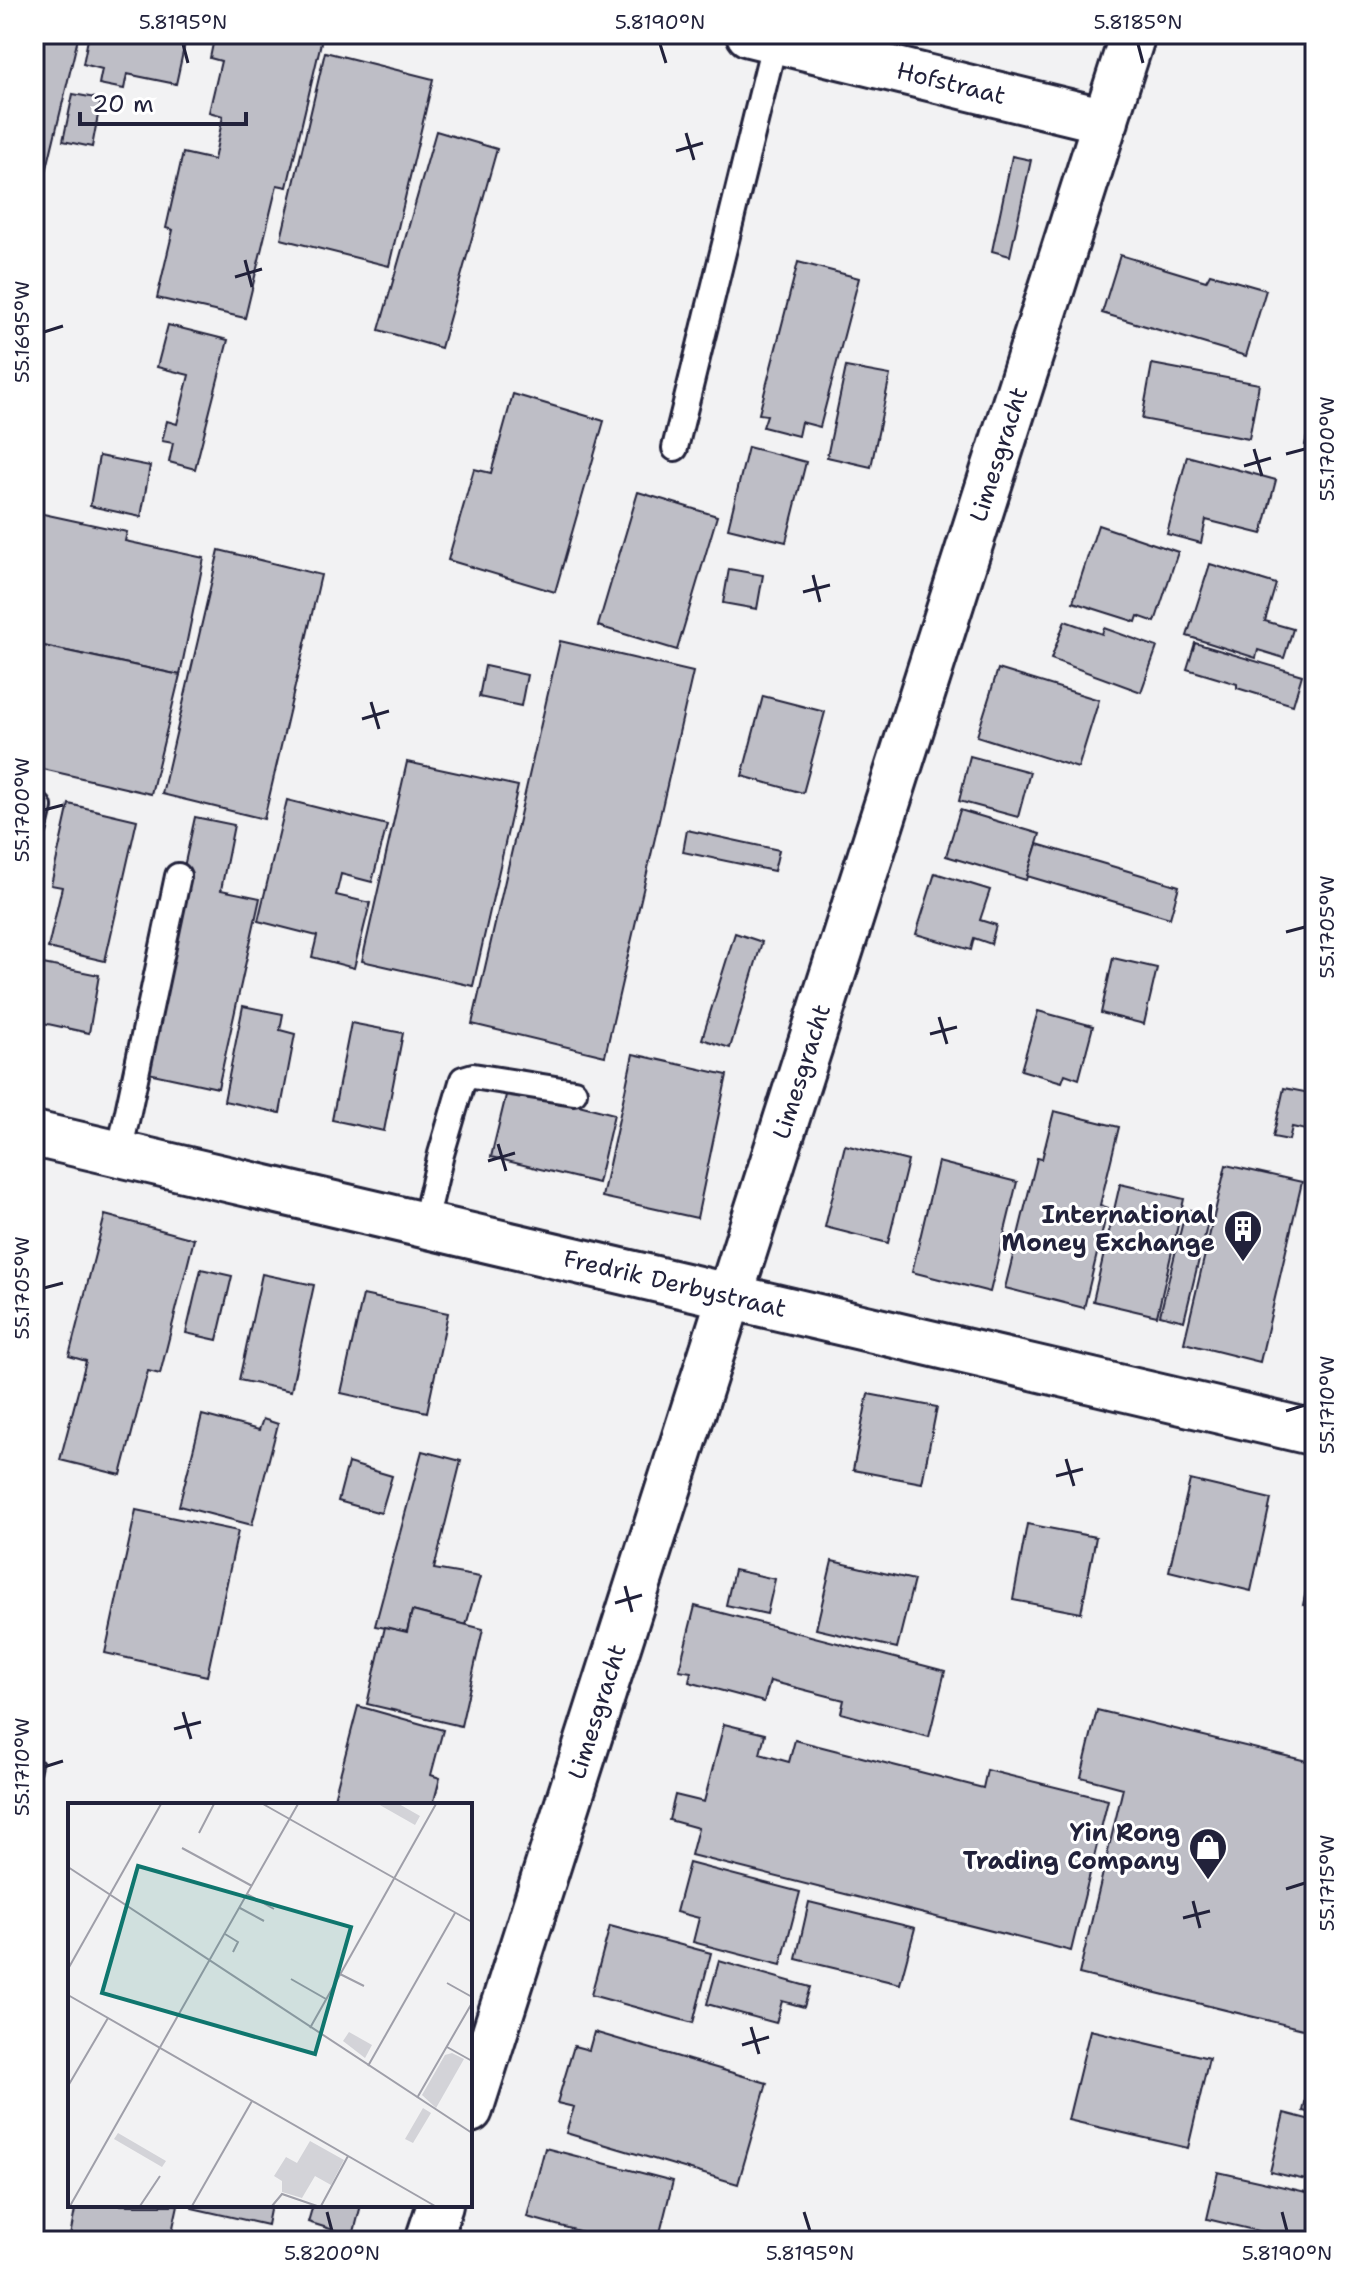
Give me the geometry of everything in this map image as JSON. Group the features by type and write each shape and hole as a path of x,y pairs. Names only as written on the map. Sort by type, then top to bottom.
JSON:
{"street":[{"name":"Limesgracht","path":"472,2104 1133,34"},
{"name":"Hofstraat","path":"762,37 1106,121"},
{"name":"Fredrik Derbystraat","path":"34,1134 1315,1433"},
{"path":"428,2241 439,2207"}],"lane":[{"path":"675,448 762,37"},
{"path":"119,1154 178,876"},
{"path":"424,1226 463,1079 473,1076 574,1092"}],"building":[{"path":"34,34 79,34 42,189 34,187"},
{"path":"89,34 187,34 176,84 127,74 124,89 99,84 102,69 83,64"},
{"path":"215,34 323,34 287,187 277,185 245,318 157,298 173,230 166,228 183,153 214,160 223,116 209,112 221,61 210,58"},
{"path":"325,52 433,79 389,266 281,239"},
{"path":"73,94 101,99 92,147 63,141"},
{"path":"436,131 497,149 441,348 379,330"},
{"path":"1012,156 1031,160 1010,256 992,251"},
{"path":"1120,255 1206,281 1210,274 1266,290 1246,356 1102,313"},
{"path":"798,262 859,278 820,427 801,422 798,436 763,427 767,415 759,414"},
{"path":"1315,308 1315,345 1307,343"},
{"path":"168,325 228,340 195,469 169,462 173,443 162,441 167,421 177,424 189,375 157,367"},
{"path":"1152,364 1259,384 1249,439 1142,419"},
{"path":"846,367 890,375 871,467 827,457"},
{"path":"513,394 604,421 555,592 448,560 474,469 491,473"},
{"path":"1315,402 1315,447 1305,445"},
{"path":"748,447 806,462 786,542 728,528"},
{"path":"99,456 150,466 141,517 90,506"},
{"path":"1187,456 1276,480 1262,534 1206,520 1201,543 1167,534"},
{"path":"638,492 717,516 677,650 598,626"},
{"path":"34,512 127,532 125,541 204,558 180,675 34,644"},
{"path":"1098,525 1178,552 1155,622 1138,616 1136,622 1073,602"},
{"path":"219,550 321,575 264,819 162,794"},
{"path":"1210,564 1276,584 1265,621 1293,629 1284,658 1258,650 1256,658 1187,636"},
{"path":"729,569 763,575 757,609 723,603"},
{"path":"1065,621 1102,634 1104,628 1157,647 1141,692 1051,659"},
{"path":"560,641 693,672 605,1056 472,1024"},
{"path":"1195,643 1302,675 1293,705 1187,669"},
{"path":"34,644 180,675 151,794 34,767"},
{"path":"485,666 527,675 521,706 479,697"},
{"path":"998,669 1099,700 1078,768 977,736"},
{"path":"763,696 825,712 803,793 742,776"},
{"path":"970,756 1030,772 1018,817 959,801"},
{"path":"407,762 518,786 473,986 362,961"},
{"path":"287,800 387,825 372,882 341,874 336,895 370,903 354,968 312,957 317,936 258,921"},
{"path":"69,804 137,820 105,961 48,948 62,887 51,885"},
{"path":"960,810 1040,834 1026,880 946,856"},
{"path":"195,817 234,825 221,890 260,898 218,1088 148,1073 166,992 157,990"},
{"path":"687,830 779,850 774,871 683,852"},
{"path":"1037,844 1179,886 1170,918 1027,876"},
{"path":"935,873 990,890 980,920 996,925 991,944 974,938 971,950 916,934"},
{"path":"735,933 762,942 730,1048 702,1039"},
{"path":"1113,958 1157,968 1144,1024 1101,1013"},
{"path":"38,963 99,975 89,1033 34,1021 34,985"},
{"path":"1315,982 1315,1011 1309,1010"},
{"path":"243,1006 283,1014 280,1030 295,1034 280,1113 224,1101"},
{"path":"1038,1011 1093,1026 1079,1079 1065,1074 1062,1082 1021,1070"},
{"path":"351,1023 403,1033 384,1131 332,1120"},
{"path":"633,1054 727,1075 697,1218 602,1197"},
{"path":"508,1087 614,1114 598,1183 491,1157"},
{"path":"1284,1088 1315,1094 1315,1132 1292,1127 1289,1140 1273,1137"},
{"path":"1054,1111 1119,1127 1100,1205 1108,1208 1084,1308 1005,1288 1037,1158 1042,1159"},
{"path":"845,1145 908,1161 888,1243 825,1227"},
{"path":"938,1162 1017,1182 990,1292 912,1272"},
{"name":"International Money Exchange","path":"1226,1165 1302,1182 1260,1362 1184,1343"},
{"path":"1120,1184 1184,1199 1157,1316 1093,1301"},
{"path":"1186,1209 1210,1214 1184,1321 1160,1315"},
{"path":"105,1215 194,1239 160,1374 148,1371 121,1475 60,1460 86,1361 69,1356"},
{"path":"201,1269 232,1276 217,1340 186,1333"},
{"path":"262,1274 314,1285 291,1391 239,1380"},
{"path":"363,1295 448,1313 427,1412 341,1393"},
{"path":"868,1394 937,1407 922,1483 853,1470"},
{"path":"202,1415 259,1430 263,1419 278,1424 252,1525 179,1506"},
{"path":"422,1451 461,1461 434,1569 480,1577 466,1625 412,1611 407,1632 375,1626"},
{"path":"348,1463 392,1476 381,1513 338,1501"},
{"path":"1190,1480 1271,1499 1251,1591 1169,1571"},
{"path":"136,1510 238,1531 207,1676 105,1653"},
{"path":"1027,1524 1096,1537 1081,1613 1013,1600"},
{"path":"1315,1551 1315,1608 1303,1605"},
{"path":"832,1561 914,1580 897,1648 816,1629"},
{"path":"734,1570 775,1579 767,1614 726,1605"},
{"path":"695,1606 945,1671 929,1737 841,1713 844,1700 770,1681 764,1702 689,1682 691,1672 679,1670"},
{"path":"412,1611 483,1629 461,1726 367,1704 385,1627 407,1632"},
{"path":"358,1706 443,1730 431,1775 440,1778 434,1803 352,1803 334,1798"},
{"name":"Yin Rong Trading Company","path":"1097,1710 1315,1763 1315,2032 1079,1974 1123,1788 1081,1777"},
{"path":"724,1724 765,1734 760,1754 789,1762 795,1740 983,1788 987,1770 1108,1800 1071,1951 691,1855 698,1828 669,1820 675,1795 704,1802"},
{"path":"34,1759 43,1761 34,1798"},
{"path":"689,1863 800,1892 781,1965 693,1942 699,1918 676,1912"},
{"path":"809,1902 915,1928 900,1984 796,1959"},
{"path":"610,1926 711,1953 693,2023 591,1995"},
{"path":"719,1961 810,1987 804,2007 782,2001 776,2023 707,2004"},
{"path":"1090,2030 1209,2058 1188,2148 1068,2120"},
{"path":"594,2032 767,2083 738,2184 566,2133 574,2107 557,2103 574,2046 589,2050"},
{"path":"1315,2059 1315,2114 1303,2111"},
{"path":"1284,2113 1315,2121 1315,2182 1270,2172"},
{"path":"545,2148 673,2181 658,2241 616,2241 527,2217"},
{"path":"1218,2172 1315,2194 1315,2241 1300,2241 1207,2219"},
{"path":"76,2207 178,2207 170,2241 69,2241"},
{"path":"192,2207 271,2207 267,2225"},
{"path":"312,2207 360,2207 353,2236 308,2222"}],"place":[{"name":"International Money Exchange","path":"1243,1263"},
{"name":"Yin Rong Trading Company","path":"1208,1881"}]}
